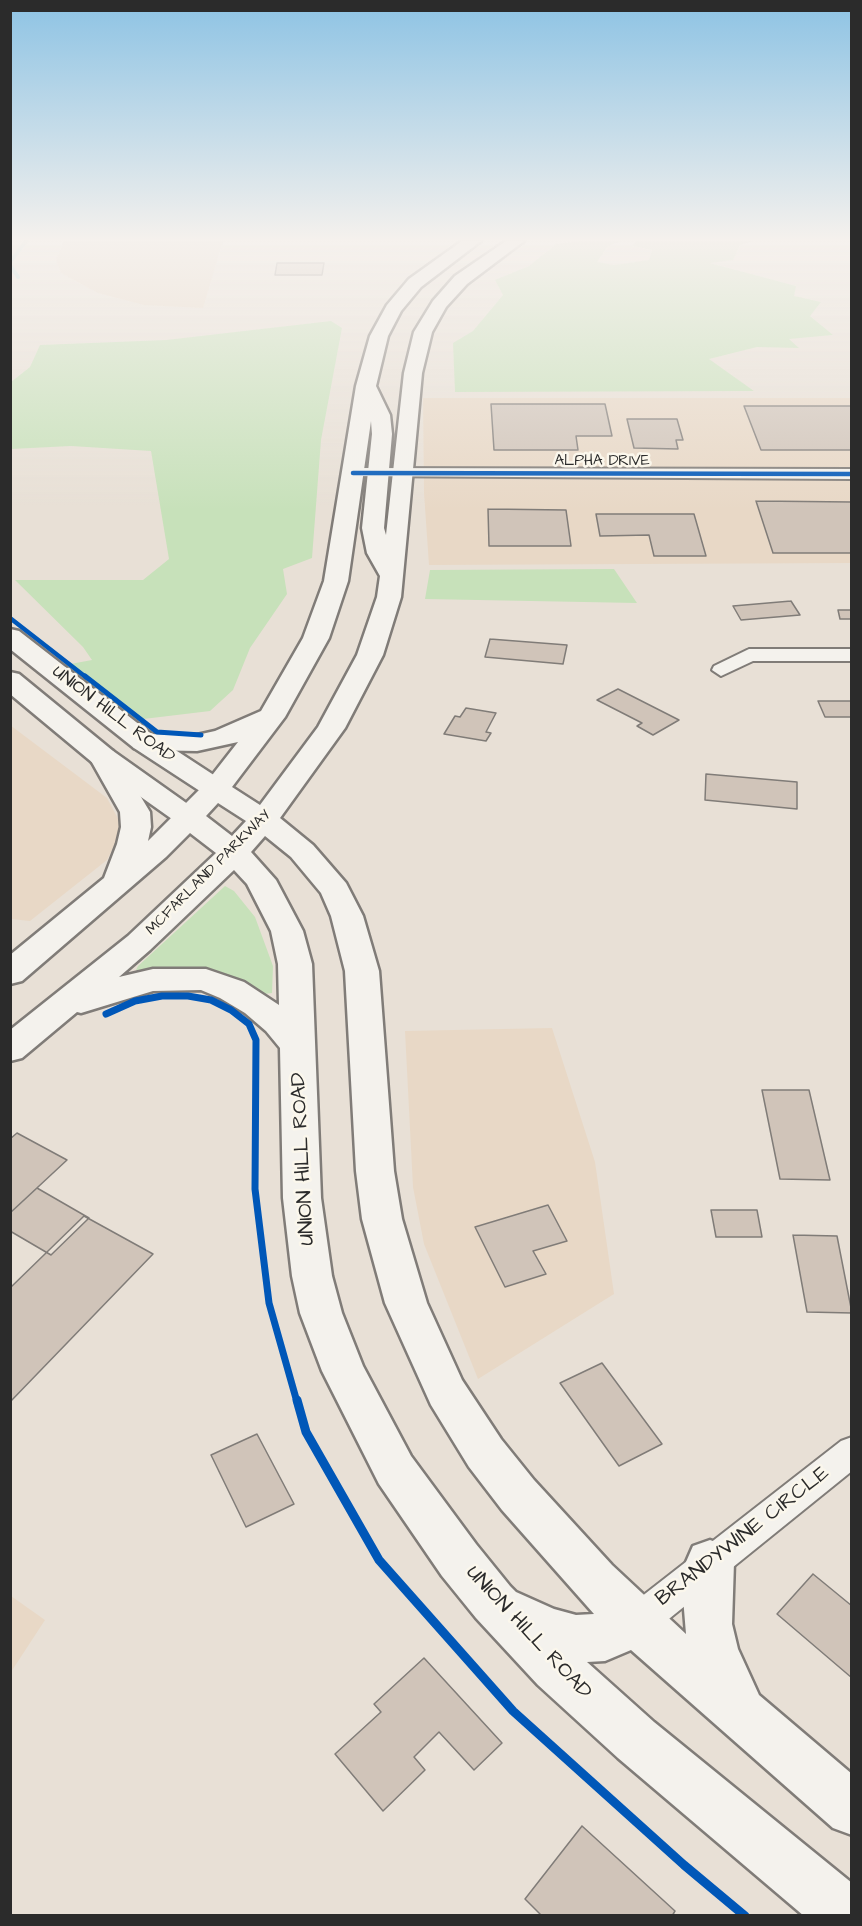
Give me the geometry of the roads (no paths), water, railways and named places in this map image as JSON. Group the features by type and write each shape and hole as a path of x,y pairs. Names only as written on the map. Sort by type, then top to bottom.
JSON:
{"main road":[{"path":"382,331 366,386 366,473 373,528 379,554 393,578"},
{"name":"MCFARLAND PARKWAY","path":"10,1049 168,918 234,852 264,820 317,750 359,680 384,616 393,578 414,364 424,331"},
{"path":"10,973 116,886 189,818 216,789 271,717 304,662 330,603 340,557 366,473"},
{"name":"UNION HILL ROAD","path":"10,636 144,742 264,820 302,851 335,890 356,943 363,983 375,1171 382,1219 406,1303 446,1392 485,1453 555,1539 636,1623 852,1809"},
{"name":"UNION HILL ROAD","path":"10,680 103,757 234,852 260,880 287,931 295,964 302,1198 307,1248 321,1313 343,1371 395,1470 459,1560 493,1602 595,1704 848,1916"},
{"path":"144,742 197,743 223,738 271,717"},
{"path":"103,757 135,812 136,827 132,844 116,886"},
{"path":"54,1013 129,985 153,980 197,979 232,990 256,1005 278,1023 298,1047"},
{"path":"710,1562 706,1597 712,1642 724,1678 741,1714"},
{"path":"493,1602 548,1631 576,1639 605,1637 636,1623"}],"street":[{"name":"ALPHA DRIVE","path":"366,473 852,474"},
{"path":"721,670 749,656 852,655"},
{"name":"BRANDYWINE CIRCLE","path":"636,1623 852,1451"}]}
